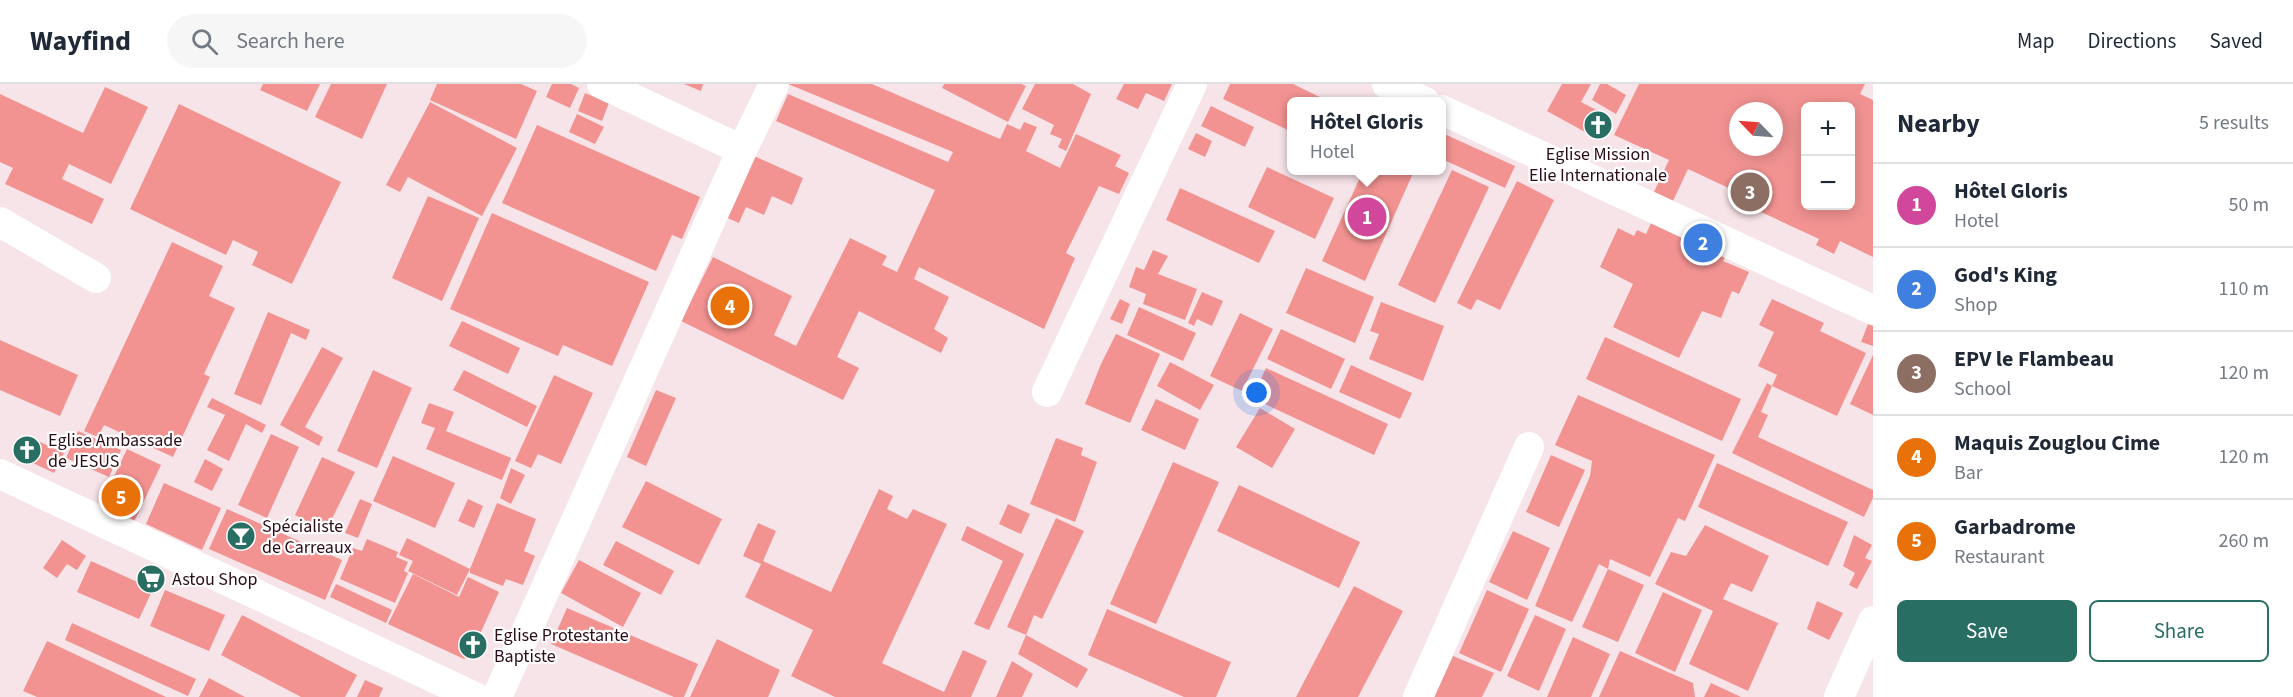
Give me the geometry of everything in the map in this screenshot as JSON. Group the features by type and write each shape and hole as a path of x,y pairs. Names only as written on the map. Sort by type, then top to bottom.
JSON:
{"street":[{"path":"602,84 742,150"},
{"path":"497,697 742,150 774,84"},
{"path":"1047,392 1192,84"},
{"path":"1387,84 1414,97"},
{"path":"1446,112 1873,310"},
{"path":"0,222 96,278"},
{"path":"1418,697 1529,447"},
{"path":"0,474 475,697"},
{"path":"1839,697 1873,621"}],"building":[{"path":"263,84 320,84 307,111 260,90"},
{"path":"331,84 387,84 362,139 315,117"},
{"path":"437,84 521,84 537,91 516,139 430,100"},
{"path":"552,84 571,84 579,88 570,108 546,97"},
{"path":"684,84 703,84 701,91"},
{"path":"788,84 872,84 1000,139 1007,124 1020,130 1024,122 1037,127 1026,151 1060,168 1076,134 1121,155 1115,166 1129,173 1119,194 1099,186 1066,253 1075,258 1044,329 919,267 914,279 949,297 934,329 948,338 941,353 859,311 837,357 859,368 843,400 681,321 713,257 792,296 774,335 796,346 850,238 887,256 882,265 897,272 935,190 776,121 788,94 948,162 953,152"},
{"path":"944,84 1021,84 1026,86 1008,122 942,88"},
{"path":"1035,84 1073,84 1091,94 1066,151 1058,147 1062,139 1050,134 1054,125 1022,109"},
{"path":"1124,84 1172,84 1164,101 1146,93 1138,109 1116,99"},
{"path":"1230,84 1293,84 1320,97 1287,97 1287,130 1223,99"},
{"path":"1562,84 1591,84 1581,102 1608,116 1596,138 1547,111"},
{"path":"1600,84 1607,84 1626,95 1616,114 1592,100"},
{"path":"1639,84 1865,84 1860,94 1873,100 1873,257 1840,241 1834,254 1816,245 1819,239 1748,206 1750,198 1688,169 1673,201 1654,192 1669,160 1614,135"},
{"path":"105,87 148,107 111,184 69,164 62,179 104,199 92,224 5,184 13,168 0,162 0,94 83,133"},
{"path":"585,93 609,103 602,121 578,111"},
{"path":"430,102 517,148 482,216 408,177 400,192 386,185"},
{"path":"179,104 341,182 292,284 252,265 258,252 233,240 226,255 130,209"},
{"path":"1211,106 1254,127 1245,147 1201,126"},
{"path":"577,114 604,127 595,144 569,132"},
{"path":"537,125 700,197 682,239 672,235 656,271 502,203"},
{"path":"1196,133 1212,141 1205,157 1188,149"},
{"path":"1446,135 1515,166 1505,188 1446,161"},
{"path":"752,155 803,178 792,205 772,196 764,215 746,207 739,223 725,217"},
{"path":"1267,167 1334,198 1315,239 1248,207"},
{"path":"1452,170 1489,187 1435,303 1398,285"},
{"path":"1361,175 1412,175 1365,281 1322,261"},
{"path":"1517,181 1554,200 1500,310 1477,299 1471,310 1457,303"},
{"path":"1180,188 1275,231 1259,263 1166,220"},
{"path":"428,196 479,218 442,301 392,278"},
{"path":"492,213 649,282 612,366 563,345 558,356 450,309"},
{"path":"1652,221 1726,256 1723,261 1749,272 1739,294 1732,291 1721,318 1702,311 1679,358 1613,327 1633,284 1600,267 1618,228 1634,236 1637,230 1646,234"},
{"path":"172,242 223,266 209,296 235,308 204,374 210,377 173,457 104,425 98,437 84,431"},
{"path":"1153,250 1168,256 1158,274 1197,289 1185,320 1143,304 1146,294 1129,287 1136,267 1144,270"},
{"path":"1306,268 1374,297 1355,343 1286,313"},
{"path":"1202,292 1223,301 1212,326 1197,319 1194,326 1188,323"},
{"path":"1120,299 1130,304 1122,324 1110,319"},
{"path":"1772,299 1824,323 1820,331 1866,353 1837,416 1772,386 1777,375 1758,366 1774,332 1759,325"},
{"path":"1381,302 1444,326 1423,381 1369,359 1379,334 1370,331"},
{"path":"1139,307 1196,333 1183,361 1127,335"},
{"path":"268,312 310,330 306,340 291,333 261,405 234,394"},
{"path":"1240,313 1273,329 1242,391 1210,376"},
{"path":"462,321 520,348 508,374 449,346"},
{"path":"1868,324 1873,326 1873,346 1861,342"},
{"path":"1281,329 1345,359 1331,389 1267,359"},
{"path":"1116,334 1160,354 1130,423 1085,404"},
{"path":"1605,337 1741,399 1722,441 1586,379"},
{"path":"0,340 78,375 60,416 0,390"},
{"path":"322,347 343,358 305,427 323,437 319,446 280,425"},
{"path":"1873,355 1873,415 1850,404"},
{"path":"1170,362 1214,385 1200,410 1157,386"},
{"path":"1351,365 1412,393 1400,419 1339,392"},
{"path":"1266,368 1388,424 1374,455 1252,398"},
{"path":"373,370 412,388 377,468 337,451"},
{"path":"464,370 537,406 527,427 453,390"},
{"path":"554,375 593,393 561,464 538,454 531,468 515,461"},
{"path":"1767,383 1772,386 1761,412 1768,415 1758,437 1873,490 1873,498 1864,517 1732,453"},
{"path":"656,390 676,398 646,466 627,457"},
{"path":"1578,395 1715,455 1685,521 1678,518 1650,577 1610,559 1608,569 1599,564 1572,622 1535,606 1590,476 1592,461 1555,445"},
{"path":"212,398 266,425 262,433 246,424 229,461 207,450 225,415 207,407"},
{"path":"1156,399 1199,419 1185,450 1141,430"},
{"path":"429,403 454,412 446,431 511,458 502,480 426,449 435,428 421,423"},
{"path":"1260,408 1295,429 1272,468 1236,447"},
{"path":"78,431 121,450 109,477 66,458"},
{"path":"271,434 299,447 267,518 238,505"},
{"path":"25,435 64,453 54,473 16,455"},
{"path":"1056,438 1083,448 1081,455 1097,462 1075,522 1030,504"},
{"path":"127,449 161,465 133,524 99,508"},
{"path":"1551,455 1585,470 1559,527 1526,512"},
{"path":"393,456 455,483 435,528 373,501"},
{"path":"322,457 355,472 326,531 295,515"},
{"path":"205,459 223,469 212,491 194,482"},
{"path":"1173,462 1219,482 1156,624 1110,604"},
{"path":"1717,463 1848,522 1828,566 1698,507"},
{"path":"511,468 525,475 511,504 500,498"},
{"path":"646,481 722,519 699,565 622,527"},
{"path":"164,483 221,508 202,550 146,524"},
{"path":"1239,485 1360,542 1339,588 1217,531"},
{"path":"879,489 893,496 887,509 907,519 913,509 947,524 882,663 944,692 963,650 987,661 971,697 835,697 791,676 813,630 745,597 761,564 743,556 758,523 776,531 763,561 831,592"},
{"path":"360,499 372,504 358,538 345,533"},
{"path":"468,499 483,506 474,528 458,521"},
{"path":"497,503 536,519 524,551 535,556 523,585 506,579 503,586 470,573"},
{"path":"1008,504 1030,514 1021,534 999,524"},
{"path":"227,509 342,560 325,600 209,549"},
{"path":"1056,518 1084,531 1042,619 1034,615 1026,635 1007,627"},
{"path":"1705,525 1769,556 1752,592 1731,583 1723,599 1778,623 1748,691 1689,664 1713,611 1655,584 1671,552 1686,556"},
{"path":"967,526 1024,554 989,630 974,624 1003,561 961,540"},
{"path":"1513,531 1550,548 1527,600 1489,582"},
{"path":"1854,535 1872,545 1865,558 1872,561 1857,589 1849,585 1855,573 1843,566"},
{"path":"407,538 470,569 457,595 408,571 413,561 399,555"},
{"path":"367,539 398,552 396,557 408,562 404,571 408,573 395,603 340,579 353,548 362,551"},
{"path":"62,540 86,556 77,570 67,564 57,578 43,568"},
{"path":"616,541 674,571 661,595 603,565"},
{"path":"579,560 641,593 623,627 561,593"},
{"path":"91,561 153,589 139,619 77,592"},
{"path":"1608,569 1644,585 1618,642 1582,627"},
{"path":"413,574 459,597 468,577 499,592 480,634 486,647 464,659 388,624"},
{"path":"336,584 392,610 386,623 330,597"},
{"path":"1354,586 1403,611 1358,697 1296,697"},
{"path":"165,590 225,615 209,651 150,626"},
{"path":"1487,590 1529,609 1501,672 1459,653"},
{"path":"1663,592 1702,610 1675,672 1635,653"},
{"path":"1817,601 1843,613 1829,640 1807,629"},
{"path":"567,608 698,664 684,697 674,697 551,644"},
{"path":"1107,609 1231,662 1216,697 1184,697 1088,655"},
{"path":"242,615 357,675 345,697 301,697 221,655"},
{"path":"1535,615 1566,629 1539,691 1507,676"},
{"path":"72,623 196,679 188,696 65,640"},
{"path":"1026,635 1088,669 1077,688 1018,654"},
{"path":"1573,637 1610,654 1591,697 1547,697"},
{"path":"717,639 780,670 768,697 690,697"},
{"path":"47,641 166,697 37,697 23,691"},
{"path":"1620,651 1693,683 1695,697 1599,697"},
{"path":"1453,656 1494,673 1482,697 1434,697"},
{"path":"1012,661 1033,674 1022,697 996,697"},
{"path":"209,678 245,697 199,697"},
{"path":"365,680 383,688 379,697 357,697"},
{"path":"1711,683 1741,697 1704,697"}],"place":[{"name":"Eglise Mission Elie Internationale","path":"1598,125"},
{"name":"EPV le Flambeau","path":"1750,192"},
{"name":"Hôtel Gloris","path":"1367,217"},
{"name":"God's King","path":"1703,243"},
{"name":"Maquis Zouglou Cime","path":"730,306"},
{"name":"Eglise Ambassade de JESUS","path":"27,450"},
{"name":"Garbadrome","path":"121,497"},
{"name":"Spécialiste de Carreaux","path":"241,536"},
{"name":"Astou Shop","path":"151,579"},
{"name":"Eglise Protestante Baptiste","path":"473,645"}]}
